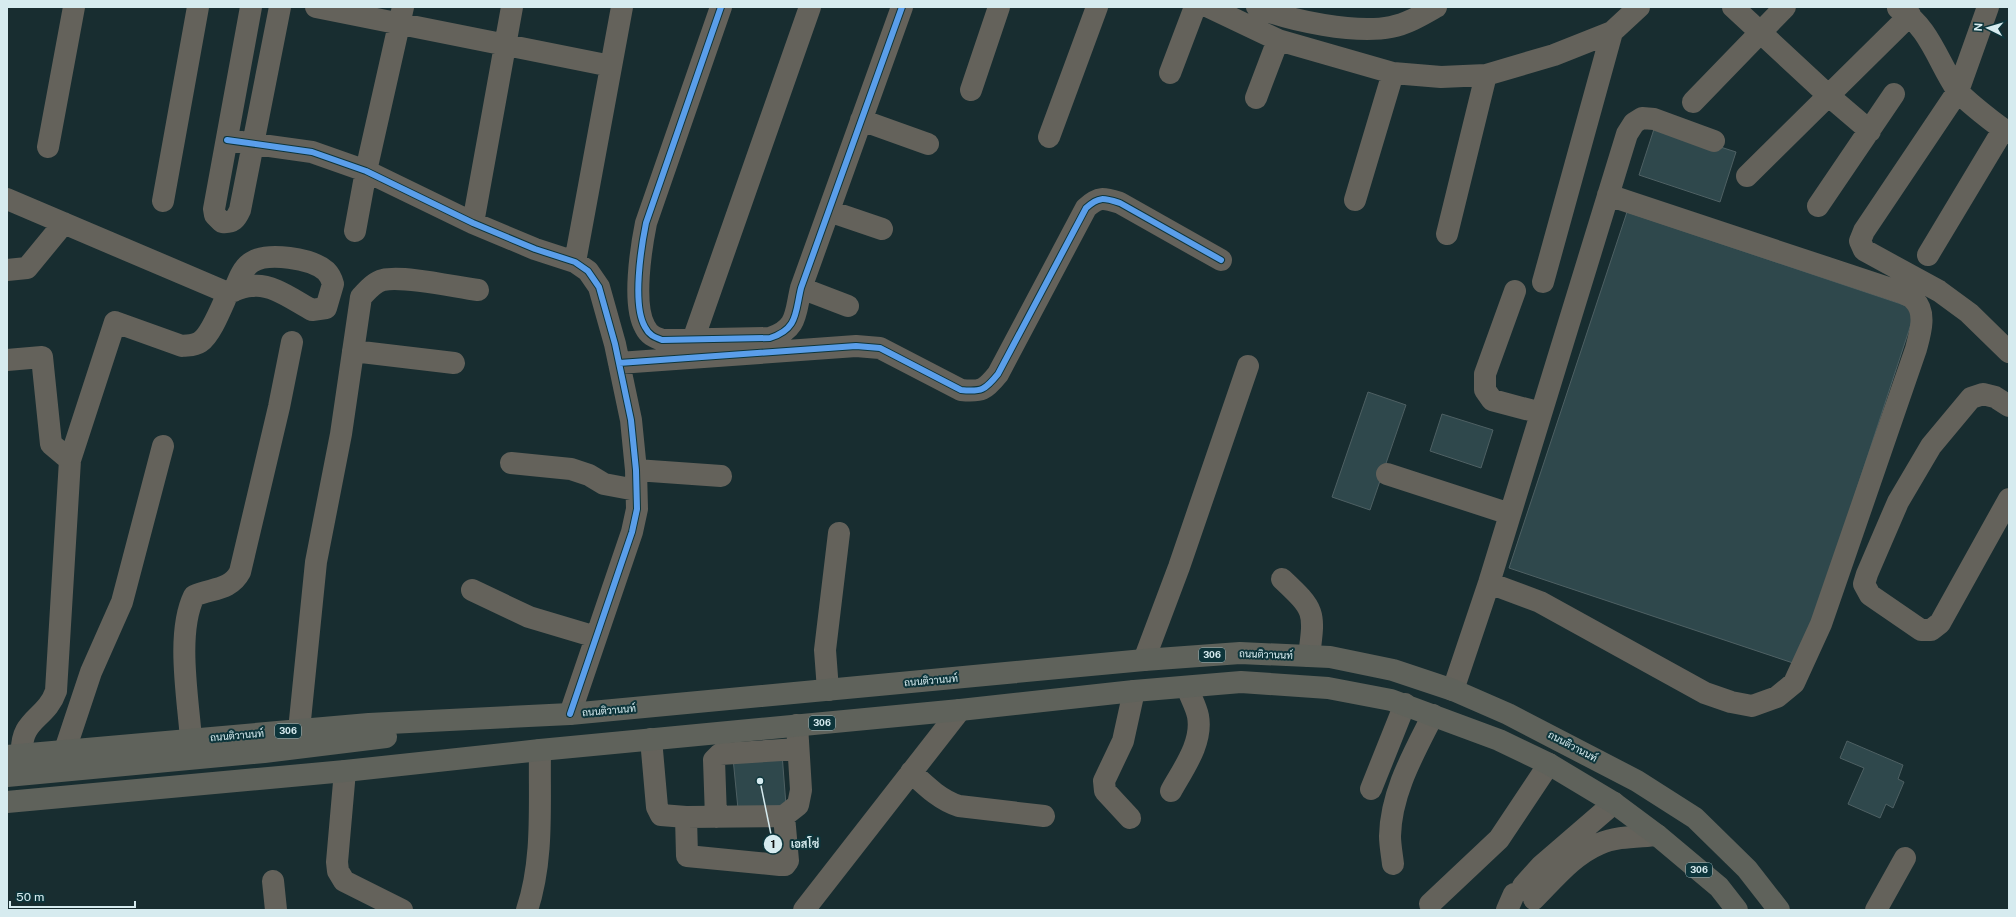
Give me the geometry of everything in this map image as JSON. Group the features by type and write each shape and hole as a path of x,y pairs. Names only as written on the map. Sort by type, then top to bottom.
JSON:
{"main road":[{"name":"ถนนติวานนท์","path":"14,755 369,724 570,714 1144,660 1240,653 1330,657 1393,670 1453,690 1508,714 1569,744 1637,781 1695,818 1747,869 1779,910"},
{"name":"306","path":"7,802 345,771 540,750 960,710 1134,691 1241,682 1328,688 1391,700 1499,740 1549,764 1614,803 1657,835 1720,888 1737,910"},
{"name":"306","path":"7,776 264,752 570,714"}],"street":[{"path":"48,146 74,7"},
{"path":"163,201 198,7"},
{"path":"251,7 214,210 215,215 222,222 232,221 236,218 240,210 280,7"},
{"path":"316,7 402,15 505,45 611,66"},
{"path":"473,223 512,7"},
{"path":"575,262 622,7"},
{"path":"721,7 646,223 640,254 640,306 644,326 652,336 662,340 755,340 783,334 792,324 801,288 902,7"},
{"path":"693,340 810,7"},
{"path":"971,90 999,7"},
{"path":"1049,137 1097,7"},
{"path":"1170,73 1195,7"},
{"path":"1209,7 1278,40 1393,73 1441,77 1486,75 1554,55 1612,32 1639,7"},
{"path":"1257,7 1314,15 1361,28 1391,27 1422,16 1436,7"},
{"path":"1733,7 1829,96 1870,130"},
{"path":"1693,102 1785,7"},
{"path":"1988,7 1958,91 1864,230 1860,241 1864,250 1939,291 1969,313 2009,352"},
{"path":"1747,176 1829,96 1904,11 1922,29 1958,91 2006,132 1928,255"},
{"path":"355,231 366,171 402,15"},
{"path":"1543,282 1612,32"},
{"path":"1256,98 1278,40"},
{"path":"1355,200 1393,73"},
{"path":"1447,234 1486,75"},
{"path":"1818,206 1894,94"},
{"path":"1453,690 1489,583 1627,134 1634,123 1642,118 1654,119 1714,141"},
{"path":"862,120 928,144"},
{"path":"227,140 312,152 366,171 473,223 535,249 575,262 588,271 599,287 619,363 631,420 637,509 632,532 570,714"},
{"path":"1489,583 1540,602 1705,693 1731,702 1752,706 1777,697 1794,683 1821,624 1916,349 1922,324 1920,311 1915,300 1904,293 1608,195"},
{"path":"619,363 856,346 880,348 961,390 976,391 988,387 998,374 1086,208 1095,200 1105,198 1120,203 1221,260"},
{"path":"7,199 231,292 207,335 200,342 192,345 182,346 115,322 70,460 56,691 52,702 26,729 14,755"},
{"path":"829,211 882,229"},
{"path":"7,270 27,268 64,223"},
{"path":"299,730 316,562 341,434 362,297 382,280 397,279 478,290"},
{"path":"801,288 848,306"},
{"path":"1515,291 1486,374 1485,390 1492,400 1541,413"},
{"path":"191,739 184,646 190,605 194,596 227,587 236,580 240,572 279,407 292,342"},
{"path":"353,351 454,363"},
{"path":"7,360 42,357 51,444 70,460"},
{"path":"1144,660 1179,567 1248,366"},
{"path":"2009,406 1995,397 1983,394 1971,398 1931,446 1898,502 1867,574 1864,584 1870,595 1921,630 1931,630 1940,623 2009,499"},
{"path":"65,750 91,672 122,602 163,446"},
{"path":"511,463 571,469 589,475 604,484 636,480 721,476"},
{"path":"1387,474 1510,514"},
{"path":"828,690 825,650 839,533"},
{"path":"1282,579 1308,604 1312,618 1309,656"},
{"path":"472,590 529,617 596,637"},
{"path":"1171,791 1193,749 1198,732 1198,716 1187,687"},
{"path":"1130,818 1105,791 1104,781 1124,741 1134,691"},
{"path":"1371,789 1405,704"},
{"path":"804,910 960,710"},
{"path":"1393,864 1390,838 1392,813 1398,790 1433,715"},
{"path":"651,739 658,812 661,815 666,817 784,816 798,805 801,790 797,726"},
{"path":"716,817 714,760 716,757 720,754 798,749"},
{"path":"527,910 532,896 539,848 540,750"},
{"path":"1430,904 1499,838 1549,764"},
{"path":"345,771 337,862 340,876 344,881 402,910"},
{"path":"911,772 939,797 949,803 960,806 1044,816"},
{"path":"1521,901 1614,803"},
{"path":"686,817 687,856 785,865 788,861 784,816"},
{"path":"1556,865 1600,843 1622,838 1657,835"},
{"path":"1876,910 1906,858"},
{"path":"273,881 276,910"}],"building":[{"path":"1655,126 1736,152 1720,202 1639,175"},
{"path":"1627,212 1916,309 1799,665 1509,568"},
{"path":"1368,392 1406,405 1370,510 1332,497"},
{"path":"1442,414 1493,430 1481,468 1430,451"},
{"path":"1847,741 1903,765 1898,779 1904,782 1893,808 1886,804 1880,818 1848,804 1864,768 1840,758"},
{"path":"782,754 786,805 738,809 733,758"}],"cycle path":[{"path":"721,7 646,223 644,234 638,291 641,317 648,332 662,340 770,338 786,330 791,325 796,312 801,288 902,7"},
{"path":"227,140 312,152 366,171 473,223 535,249 575,262 588,271 599,287 615,344 631,420 636,470 637,509 632,532 570,714"},
{"path":"619,363 856,346 880,348 961,390 974,391 986,387 998,374 1086,208 1095,201 1106,199 1120,203 1221,260"}],"place":[{"name":"เอสโซ่","path":"760,781"}]}
